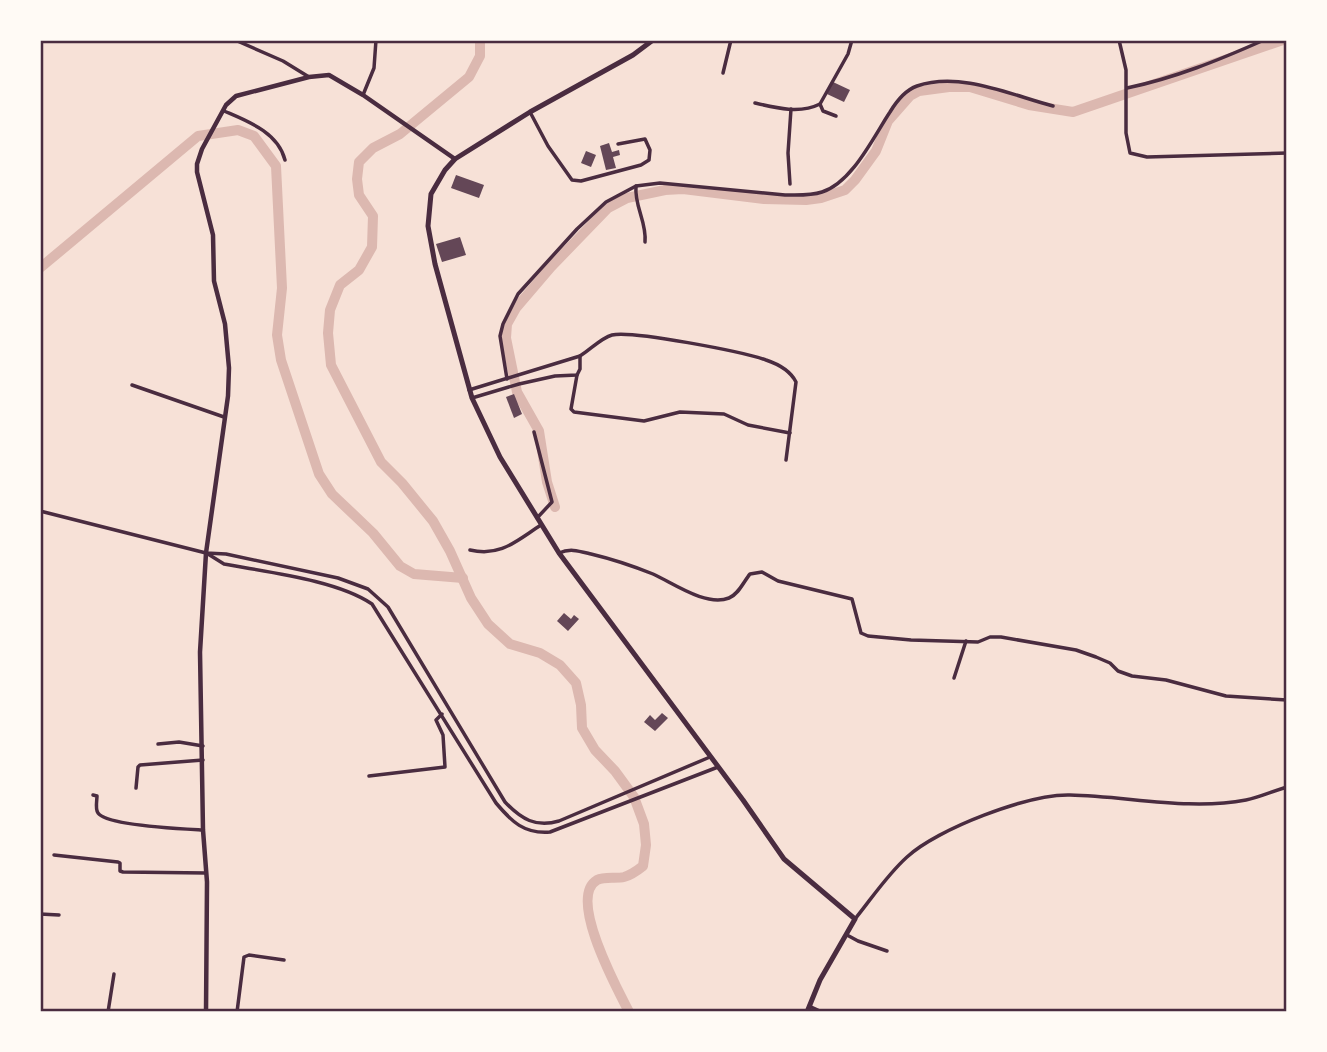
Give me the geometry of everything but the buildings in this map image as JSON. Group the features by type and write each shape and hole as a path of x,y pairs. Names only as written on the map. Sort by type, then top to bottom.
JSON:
{"main road":[{"path":"653,40 633,55 530,112 455,159 445,170 432,194 428,226 440,285 472,398 500,457 541,525 784,859 855,919 820,980 808,1009"},
{"path":"206,1012 206,873 200,652 206,553 229,386 227,338 214,281 213,235 197,172 199,157 223,111 236,96 309,76 329,75 363,95 455,159"}],"street":[{"path":"235,40 283,61 309,76"},
{"path":"363,95 374,68 376,40"},
{"path":"723,73 731,40"},
{"path":"755,103 791,109 807,109 820,104 848,54 852,40"},
{"path":"1119,40 1126,70 1126,142 1130,153 1138,157 1287,153"},
{"path":"1127,91 1166,80 1264,40"},
{"path":"509,378 500,336 518,294 577,229 606,202 636,186 660,183 785,195 824,192 844,179 893,107 917,86 953,82 982,86 1053,106"},
{"path":"820,104 823,111 836,116"},
{"path":"790,184 788,153 791,109"},
{"path":"223,111 270,136 282,149 285,160"},
{"path":"530,112 553,154 572,180 580,181 641,165 649,160 650,150 645,139 618,144"},
{"path":"636,186 635,194 645,226 645,242"},
{"path":"469,390 580,356 608,336 618,334 636,335 765,360 792,375 796,382 786,460"},
{"path":"580,356 580,369 576,375 570,410 574,412 644,421 680,412 724,414 748,425 790,433"},
{"path":"552,364 555,376"},
{"path":"472,398 555,376 576,375"},
{"path":"132,385 224,417"},
{"path":"534,432 552,502 537,518"},
{"path":"40,511 206,553 226,554 288,566 346,581 374,594 388,607 505,802 516,814 528,821 550,824 710,757"},
{"path":"470,550 495,552 541,525"},
{"path":"559,553 569,550 610,558 706,598 732,597 750,574 762,572 778,581 852,599 861,633 868,636 978,642 990,637 1001,637 1068,648 1110,663 1118,671 1132,676 1166,680 1226,696 1287,700"},
{"path":"206,553 224,564 360,595 372,604 496,803 510,820 528,831 550,832 718,767"},
{"path":"286,576 288,566"},
{"path":"954,678 966,641"},
{"path":"427,690 435,685"},
{"path":"369,776 445,767 443,735 436,720 442,715"},
{"path":"158,744 179,742 202,746"},
{"path":"136,788 138,767 141,765 203,760"},
{"path":"480,775 486,772"},
{"path":"855,919 896,867 926,842 970,821 1011,807 1063,795 1217,803 1248,799 1287,787"},
{"path":"626,793 630,801"},
{"path":"93,794 97,796 98,813 102,815 142,827 203,830"},
{"path":"54,855 118,862 123,873 206,873"},
{"path":"40,914 59,915"},
{"path":"846,935 858,942 887,951"},
{"path":"237,1012 244,957 249,955 284,960"},
{"path":"108,1012 114,974"},
{"path":"808,1009 822,1012"}],"waterway":[{"path":"480,40 480,56 469,77 400,134 373,148 359,162 359,195 373,216 372,247 359,270 340,285 330,310 328,333 331,365 381,462 433,521 471,598 488,624 510,644 540,653 560,665 576,683 582,728 595,750 634,797 644,824 646,845 643,866 624,877 597,880 589,890 588,905 591,924 606,965 629,1012"},
{"path":"555,507 547,482 539,431 517,392 506,338 507,324 516,308 551,267 608,208 627,198 683,189 764,199 821,198 845,190 855,180 876,151 888,121 910,96 919,91 970,87 1029,105 1073,112 1283,40"},
{"path":"40,268 198,136 238,130 254,136 276,166 282,288 277,335 281,360 319,474 332,494 373,533 400,566 414,574 463,578"}]}
